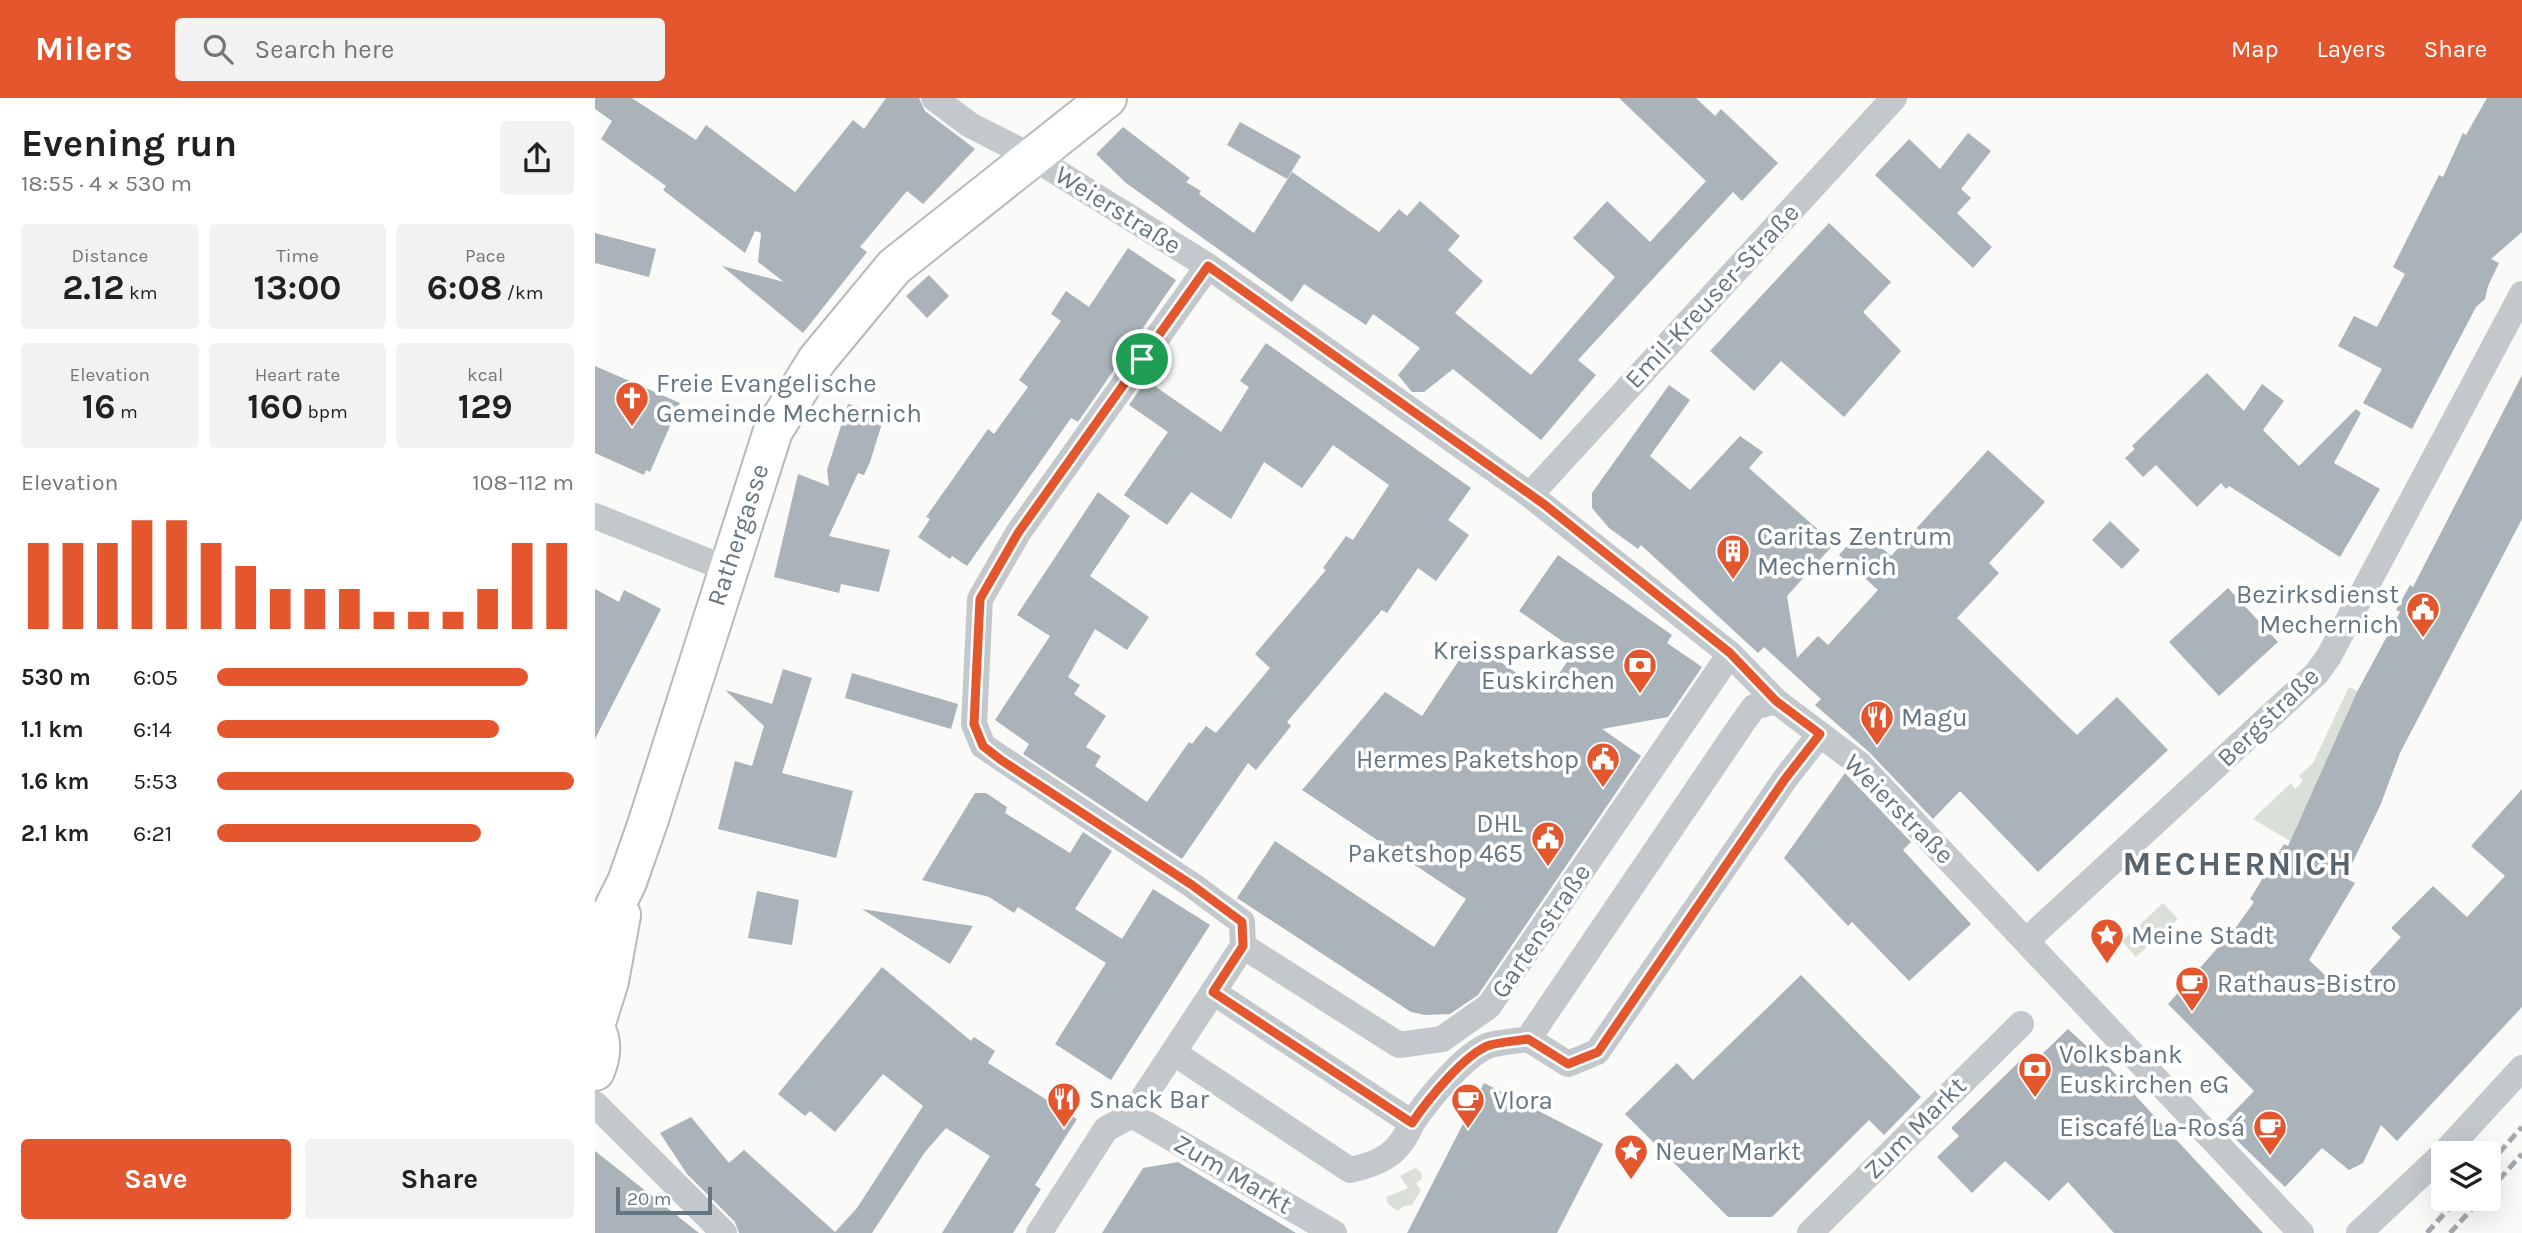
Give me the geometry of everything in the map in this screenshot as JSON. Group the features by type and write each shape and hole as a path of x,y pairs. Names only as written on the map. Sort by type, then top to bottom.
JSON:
{"main road":[{"name":"Rathergasse","path":"595,1027 609,981 627,882 772,431 817,360 894,267 1107,98"},
{"name":"Rathergasse","path":"595,946 627,882"},
{"path":"595,1027 601,1043 600,1058 595,1071"}],"street":[{"name":"Weierstraße","path":"934,98 970,125 1031,156 1208,266 1530,495 1730,653 1776,701 1858,763 2301,1233"},
{"name":"Emil-Kreuser-Straße","path":"1530,495 1894,98"},
{"name":"Gartenstraße","path":"1208,266 1018,533 980,599 974,724 983,746 1001,760 1175,873 1242,934 1399,1045 1442,1039 1489,1006 1730,653"},
{"name":"Bergstraße","path":"2026,941 2316,673 2369,582 2522,294"},
{"path":"595,516 727,569"},
{"name":"Gartenstraße","path":"1528,1039 1741,724 1754,707 1776,701"},
{"name":"Gartenstraße","path":"1174,1053 1350,1170 1391,1157 1404,1143 1423,1106 1487,1046 1528,1039 1568,1064 1598,1052 1777,790 1820,734"},
{"path":"1039,1233 1106,1129 1132,1115 1213,992 1242,934"},
{"path":"1213,992 1412,1123"},
{"name":"Zum Markt","path":"1810,1233 2021,1024"},
{"path":"2455,1141 2522,1068"},
{"path":"595,1104 724,1233"},
{"name":"Zum Markt","path":"1132,1115 1334,1233"},
{"path":"2359,1233 2431,1165"}],"shaded area":[{"path":"2349,687 2358,691 2290,841 2253,819 2291,783 2295,789 2303,781 2299,776 2313,763"},
{"path":"2163,903 2178,919 2136,957 2122,941"},
{"path":"1415,1168 1421,1172 1422,1179 1416,1183 1421,1190 1412,1205 1404,1206 1398,1211 1388,1204 1386,1197 1408,1188 1400,1176"}],"building":[{"path":"595,98 632,98 696,140 706,125 795,192 853,120 864,129 886,98 919,98 925,111 975,149 923,204 907,191 860,247 867,252 803,333 722,266 784,282 758,262 761,233 755,231 745,253 663,190 666,186 601,139 612,121 595,109"},
{"path":"1619,98 1696,98 1715,116 1721,109 1778,163 1742,201 1733,192 1578,360 1596,375 1541,440 1453,369 1424,392 1412,392 1398,375 1420,348 1373,314 1366,325 1304,284 1292,302 1126,183 1096,154 1123,127 1190,178 1186,182 1201,191 1199,194 1254,233 1292,172 1379,232 1399,209 1407,216 1420,201 1460,236 1448,250 1483,281 1455,313 1531,375 1615,277 1573,238 1607,201 1650,242 1706,181"},
{"path":"2487,98 2522,98 2522,232 2491,259 2499,263 2485,299 2476,307 2412,429 2363,403 2382,369 2338,346 2354,316 2377,327 2405,274 2393,267 2439,175 2443,177 2463,133 2466,135"},
{"path":"1240,122 1301,156 1287,179 1227,145"},
{"path":"1968,133 1991,151 1961,189 1971,198 1957,213 1992,247 1973,268 1875,175 1909,139 1940,169"},
{"path":"1829,223 1891,282 1863,312 1901,351 1844,417 1781,361 1754,391 1710,351"},
{"path":"595,233 656,249 649,277 595,263"},
{"path":"1128,248 1176,280 1078,422 1071,418 967,566 952,556 950,559 918,537 930,519 926,517 988,429 994,434 1028,387 1019,380 1061,321 1051,314 1066,291 1089,307"},
{"path":"929,275 949,296 927,318 906,296"},
{"path":"1266,343 1471,488 1448,520 1469,535 1436,581 1418,568 1387,613 1382,610 1287,722 1291,726 1256,770 1248,763 1182,859 1023,754 1029,744 995,720 1050,636 1017,615 1098,492 1130,516 1090,576 1149,617 1127,650 1095,629 1068,677 1080,685 1074,694 1106,716 1086,747 1101,756 1095,766 1147,802 1189,742 1192,744 1206,726 1216,733 1270,668 1255,654 1326,570 1323,568 1346,536 1353,540 1389,485 1333,445 1302,488 1264,462 1231,519 1191,492 1167,525 1124,495 1168,432 1129,405 1146,380 1221,432 1249,387 1240,381"},
{"name":"Freie Evangelische Gemeinde Mechernich","path":"595,366 680,403 650,472 646,470 644,475 595,453"},
{"path":"2207,373 2244,411 2262,384 2284,401 2263,430 2299,466 2356,409 2361,413 2334,463 2380,489 2340,557 2229,486 2226,489 2221,483 2197,507 2156,465 2143,477 2125,458 2135,449 2132,446"},
{"path":"2522,375 2522,519 2400,753 2380,806 2345,878 2355,883 2309,960 2347,996 2401,937 2391,928 2433,886 2467,917 2505,876 2471,846 2522,789 2522,1007 2397,1141 2381,1125 2363,1163 2349,1170 2322,1148 2285,1187 2221,1125 2254,1091 2168,1004 2237,926 2254,902 2250,899 2284,844 2288,846 2357,692 2400,612 2396,610 2410,585 2413,587"},
{"path":"1669,385 1690,400 1650,456 1690,490 1740,436 1763,452 1749,468 1834,544 1787,596 1797,658 1818,636 1828,645 1878,590 1839,555 1861,530 1891,556 1988,450 2045,502 1989,563 1999,573 1957,618 2077,735 2117,697 2168,750 2038,872 1960,791 1933,819 1869,752 1815,705 1821,699 1764,647 1758,653 1641,545 1638,549 1609,528 1592,508 1592,493"},
{"path":"848,404 885,414 870,462 864,475 858,473 829,536 890,550 879,592 841,584 839,593 774,577 798,474 829,486 827,470"},
{"path":"2110,521 2140,550 2122,569 2092,540"},
{"path":"1558,555 1672,635 1667,643 1702,667 1668,717 1602,729 1641,756 1478,995 1450,1014 1425,1015 1411,1012 1237,898 1275,841 1434,947 1466,899 1302,790 1385,692 1422,716 1471,642 1546,693 1575,650 1519,611"},
{"path":"2228,588 2278,642 2219,696 2169,642"},
{"path":"595,589 619,602 624,590 661,609 595,739"},
{"path":"783,669 812,678 782,773 853,791 836,858 718,829 735,761 752,766 764,726 725,690 772,704"},
{"path":"852,673 958,704 951,729 845,698"},
{"path":"1845,773 1911,842 1903,850 1971,924 1909,981 1852,922 1848,926 1784,858"},
{"path":"975,793 986,793 1007,807 1005,813 1070,853 1083,832 1112,851 1075,909 1122,939 1153,889 1210,925 1111,1080 1055,1044 1106,963 1018,907 1014,913 989,897 922,880"},
{"path":"757,891 799,900 792,945 748,938"},
{"path":"862,909 973,926 950,964"},
{"path":"882,967 971,1041 974,1037 995,1051 988,1063 1077,1119 1035,1185 1041,1189 1013,1233 942,1233 990,1156 946,1128 925,1152 872,1233 739,1233 735,1222 687,1174 660,1133 691,1117 729,1163 744,1150 835,1232 857,1208 923,1106 883,1074 835,1132 810,1111 805,1116 778,1094"},
{"path":"1801,975 1921,1097 1884,1135 1869,1120 1772,1217 1728,1217 1625,1114 1677,1063 1693,1080"},
{"path":"2068,1029 2105,1063 2263,1233 2114,1233 2068,1182 2049,1201 2005,1161 1972,1193 1937,1157 1959,1136 1951,1128 2024,1057 2032,1064"},
{"path":"1484,1083 1603,1144 1557,1233 1407,1233"},
{"path":"595,1151 699,1233 595,1233"},
{"path":"1178,1162 1296,1233 1102,1233 1143,1168"}],"railway":[{"path":"2501,1151 2522,1127"},
{"path":"2501,1178 2522,1154"},
{"path":"2427,1233 2446,1211"},
{"path":"2450,1233 2470,1211"}],"place":[{"name":"Freie Evangelische Gemeinde Mechernich","path":"632,428"},
{"name":"Caritas Zentrum Mechernich","path":"1733,581"},
{"name":"Bezirksdienst Mechernich","path":"2423,639"},
{"name":"Kreissparkasse Euskirchen","path":"1640,695"},
{"name":"Magu","path":"1877,747"},
{"name":"Hermes Paketshop","path":"1603,789"},
{"name":"DHL Paketshop 465","path":"1548,868"},
{"name":"Meine Stadt","path":"2107,965"},
{"name":"Rathaus-Bistro","path":"2192,1013"},
{"name":"Volksbank Euskirchen eG","path":"2035,1099"},
{"name":"Snack Bar","path":"1064,1129"},
{"name":"Vlora","path":"1468,1130"},
{"name":"Eiscafé La-Rosá","path":"2270,1157"},
{"name":"Neuer Markt","path":"1631,1181"}],"district":[{"name":"MECHERNICH","path":"2238,864"}],"route":[{"path":"1208,266 1545,505 1730,653 1776,701 1820,734 1785,779 1666,949 1598,1052 1568,1064 1528,1039 1487,1046 1463,1065 1423,1106 1412,1123 1213,992 1243,946 1242,922 1192,885 983,746 974,724 980,599 1018,533 1142,359 1208,266"}]}
